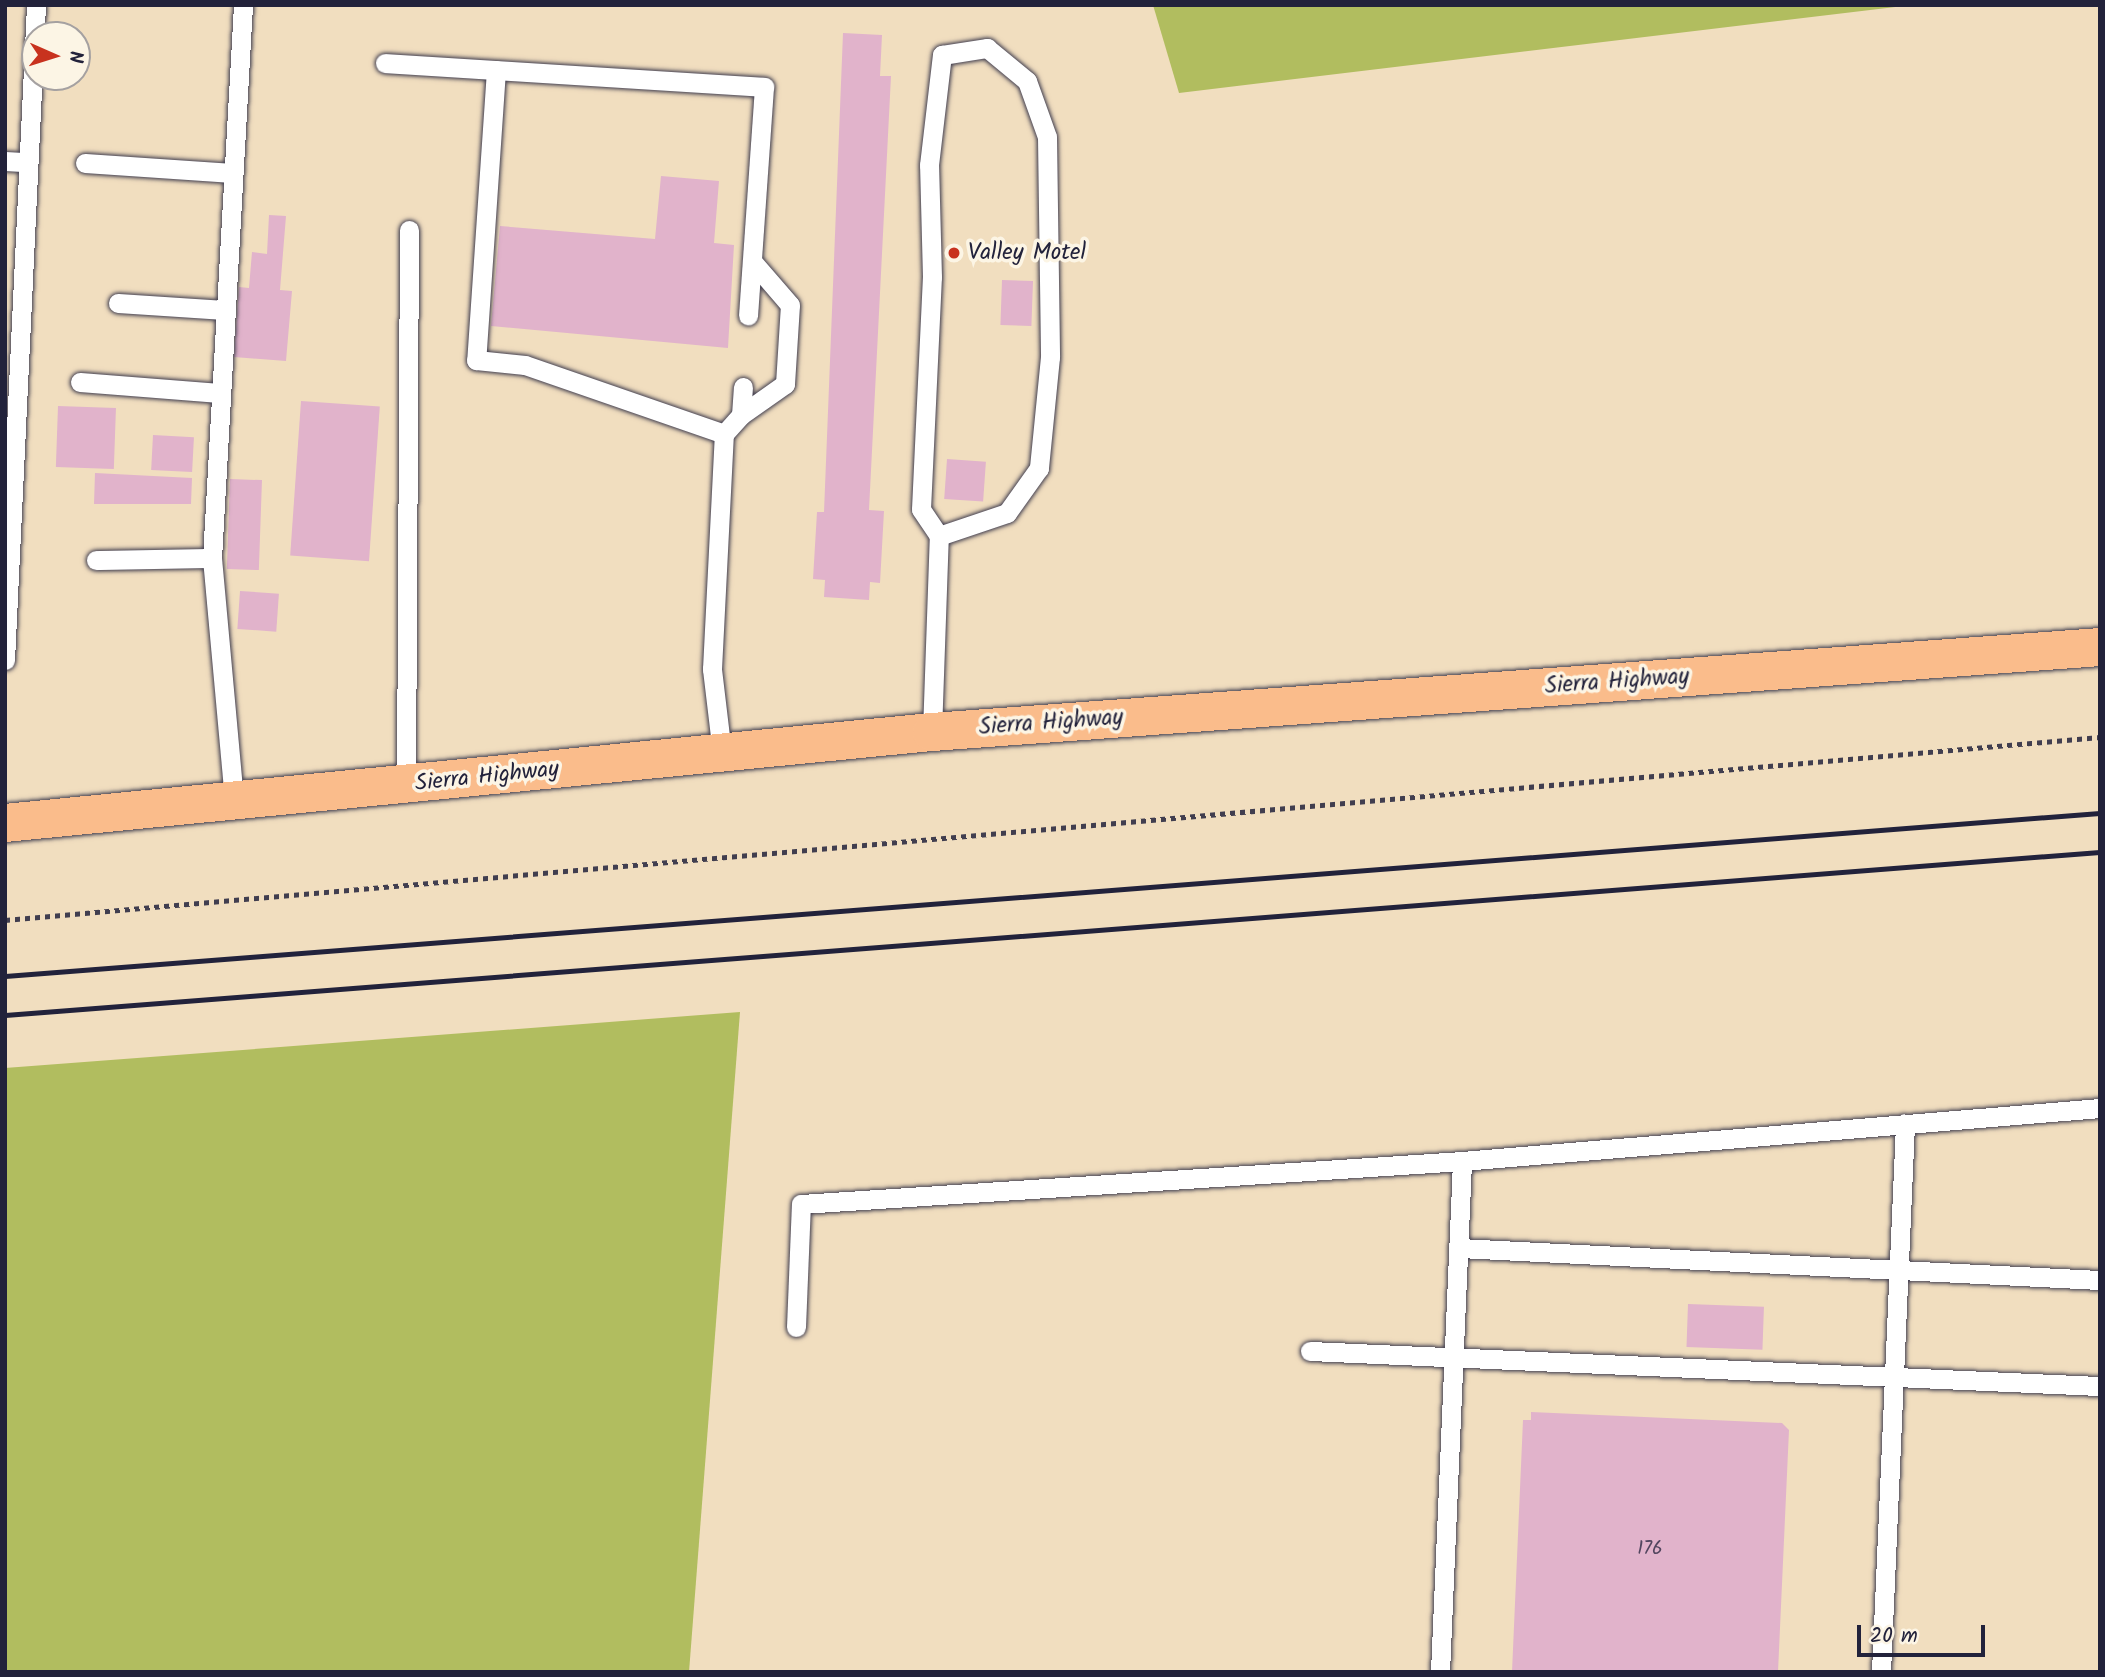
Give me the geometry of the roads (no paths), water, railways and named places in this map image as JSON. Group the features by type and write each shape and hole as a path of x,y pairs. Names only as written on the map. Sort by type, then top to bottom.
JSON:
{"main road":[{"name":"Sierra Highway","path":"5,823 932,732 2100,647"}],"lane":[{"path":"5,660 10,444 36,5"},
{"path":"234,802 212,558 243,5"},
{"path":"932,732 939,536 921,509 932,277 929,164 942,55 987,48 1027,80 1047,137 1050,357 1042,440 1039,468 1007,513 939,536"},
{"path":"385,63 764,87 748,315"},
{"path":"496,70 476,360 525,365 724,434"},
{"path":"5,161 27,162"},
{"path":"86,163 233,173"},
{"path":"406,785 409,230"},
{"path":"722,753 712,669 724,434 741,415 785,384 790,305 752,261"},
{"path":"118,303 225,310"},
{"path":"80,382 220,393"},
{"path":"741,415 743,387"},
{"path":"96,560 212,558"},
{"path":"796,1327 801,1204 1462,1161 2100,1108"},
{"path":"1881,1672 1905,1124"},
{"path":"1440,1672 1462,1161"},
{"path":"1459,1248 2100,1280"},
{"path":"1310,1351 2100,1386"}],"railway":[{"path":"5,976 2100,813"},
{"path":"5,1015 2100,852"}],"place":[{"name":"Valley Motel","path":"954,253"}]}
